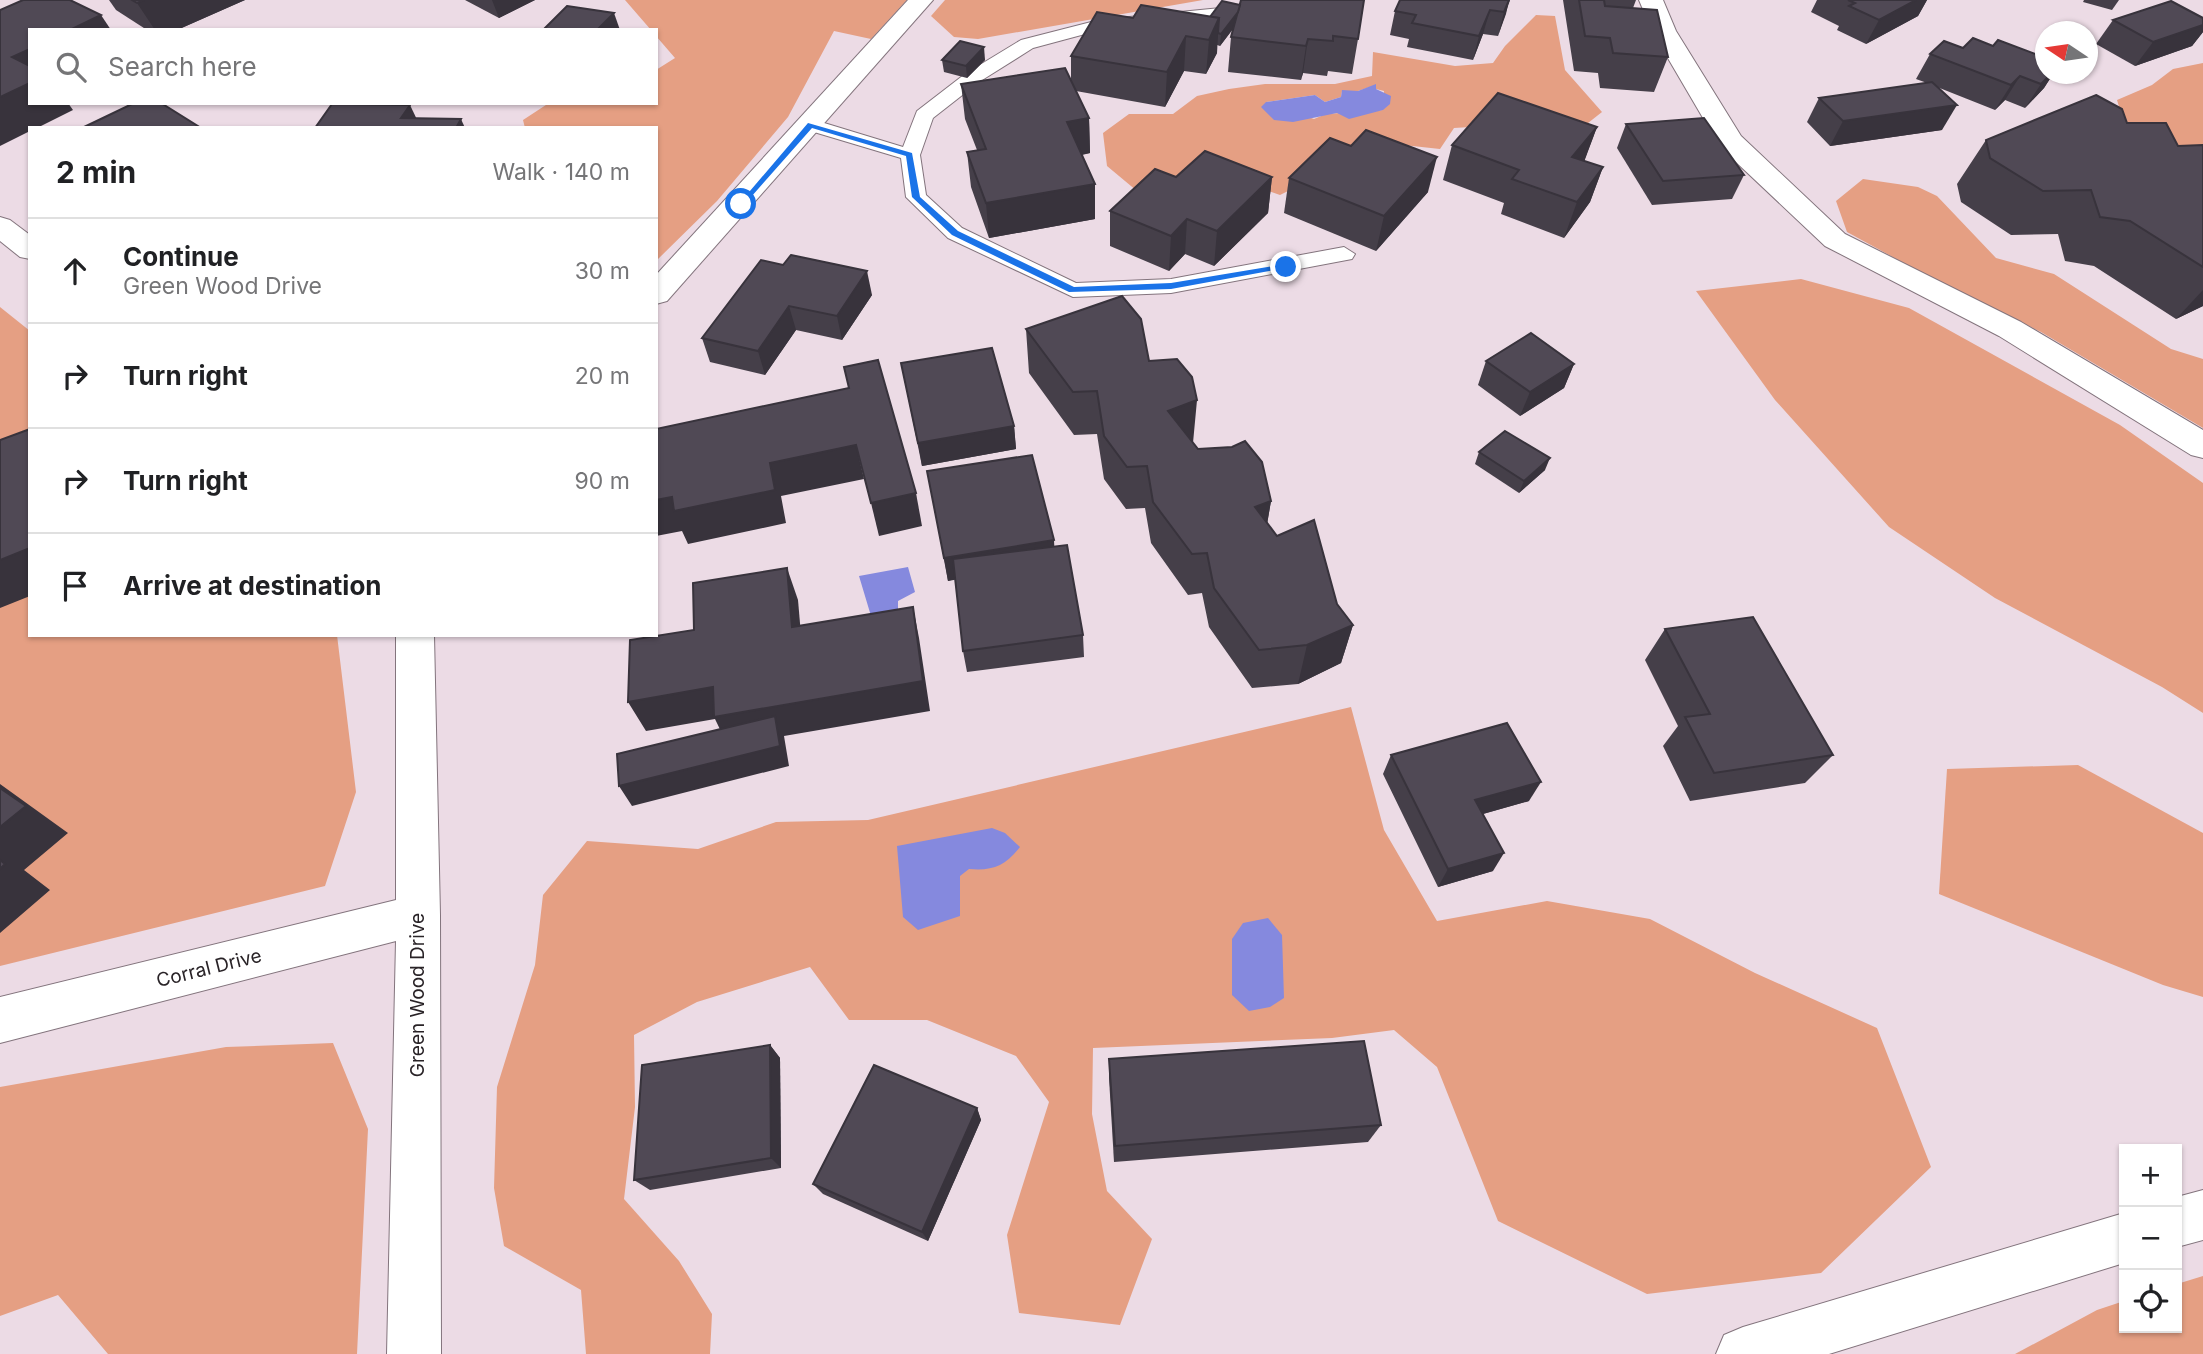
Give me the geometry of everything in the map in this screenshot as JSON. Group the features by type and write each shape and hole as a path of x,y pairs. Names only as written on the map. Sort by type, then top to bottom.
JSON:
{"street":[{"path":"658,292 921,0"},
{"path":"1651,0 1664,31 1730,141 1835,240 2010,329 2203,446"},
{"path":"0,226 28,248"},
{"name":"Green Wood Drive","path":"414,1354 418,915 415,637"},
{"name":"Corral Drive","path":"0,1020 418,915"},
{"path":"2182,1220 2203,1214"},
{"path":"1743,1354 2119,1240"}],"lane":[{"path":"1270,8 1100,24 1027,44 972,78 924,115 910,155 916,197 955,233 1073,290 1171,286 1344,254"},
{"path":"811,125 910,155"}],"shaded area":[{"path":"625,0 907,0 871,39 834,31 788,117 717,201 658,259 658,126 524,126 523,120 546,105 658,105 658,69 675,58 658,38 658,28 649,28"},
{"path":"945,0 1203,0 978,39 954,37 931,16"},
{"path":"1536,15 1555,16 1565,70 1602,112 1583,127 1519,124 1454,128 1440,149 1385,143 1280,195 1224,176 1137,191 1107,166 1103,133 1129,114 1173,114 1197,96 1229,89 1265,84 1335,84 1372,76 1373,52 1455,66 1493,63 1505,46","holes":["1376,85 1376,89 1384,91 1383,110 1326,114 1314,119 1266,102 1315,95 1325,102 1341,97 1342,91 1358,91"]},
{"path":"2203,63 2203,167 2130,143 2117,100 2152,85 2173,69"},
{"path":"1863,179 1918,187 1937,196 1996,258 2054,274 2171,349 2203,359 2203,428 2041,332 1944,285 1847,232 1836,201"},
{"path":"1801,279 1909,308 2120,425 2203,483 2203,713 2162,687 1995,598 1889,527 1775,400 1696,291"},
{"path":"0,307 28,329 28,637 337,637 356,792 325,886 0,966"},
{"path":"1351,707 1384,830 1437,921 1547,901 1650,919 1755,973 1877,1028 1931,1167 1821,1273 1647,1294 1498,1221 1437,1067 1394,1030 1332,1038 1093,1048 1092,1114 1107,1191 1152,1239 1120,1325 1019,1313 1007,1235 1049,1102 1016,1056 927,1020 849,1020 810,967 697,1002 634,1035 635,1107 624,1199 679,1261 712,1314 710,1354 586,1354 581,1290 504,1246 494,1188 497,1087 535,965 543,895 587,841 698,849 776,822 868,820"},
{"path":"2078,765 2203,833 2203,997 2163,985 1939,894 1947,769"},
{"path":"333,1043 368,1129 357,1354 108,1354 58,1295 0,1316 0,1087 226,1047"},
{"path":"2203,1276 2203,1354 2015,1354 2097,1310 2119,1303 2119,1333 2182,1333 2182,1282"}],"water":[{"path":"1376,84 1376,89 1391,96 1390,104 1383,110 1349,119 1337,113 1293,122 1274,120 1261,107 1266,102 1315,95 1325,102 1341,97 1342,90 1358,91"},
{"path":"908,567 915,592 898,601 898,615 871,616 859,576"},
{"path":"992,828 1005,833 1020,847 998,866 969,869 960,876 960,916 918,930 903,917 897,846"},
{"path":"1268,918 1282,935 1284,998 1270,1007 1249,1011 1232,995 1232,939 1243,923"}],"building":[{"path":"23,0 70,0 101,15 74,28 28,28 28,50 12,57 28,65 28,84 0,97 0,10"},
{"path":"1241,0 1364,0 1358,39 1333,36 1333,41 1308,39 1306,46 1231,37"},
{"path":"1400,0 1509,0 1504,12 1490,10 1479,36 1412,23 1416,15 1395,11"},
{"path":"1579,0 1604,0 1605,6 1657,10 1668,57 1613,53 1610,38 1585,36"},
{"path":"1848,0 1916,0 1879,20 1849,6 1855,3"},
{"path":"1222,1 1240,5 1238,12 1221,34 1218,33 1219,18 1210,17"},
{"path":"2171,1 2203,18 2203,25 2153,42 2113,20"},
{"path":"1141,5 1219,18 1209,40 1186,36 1167,72 1071,56 1097,12 1133,18"},
{"path":"567,6 614,13 599,28 545,28"},
{"path":"1973,38 1993,46 1998,40 2035,54 2035,82 2020,76 2011,85 1930,54 1944,41 1963,48"},
{"path":"960,41 984,47 966,66 942,60"},
{"path":"1065,68 1089,118 1067,122 1095,184 986,203 967,152 986,149 961,84"},
{"path":"1932,82 1957,105 1843,121 1819,98"},
{"path":"1498,93 1597,127 1572,157 1603,167 1577,202 1512,179 1519,170 1452,145"},
{"path":"2096,95 2122,109 2127,123 2166,123 2178,146 2203,145 2203,267 2130,221 2100,217 2091,190 2043,191 1990,158 1986,140"},
{"path":"130,105 164,105 198,126 86,126"},
{"path":"331,105 410,105 401,118 461,119 457,126 316,126"},
{"path":"1704,118 1744,175 1663,181 1626,124"},
{"path":"1366,130 1437,157 1384,216 1289,178 1330,138 1351,146"},
{"path":"1205,151 1272,177 1217,231 1187,219 1171,236 1110,211 1155,169 1176,177"},
{"path":"791,255 867,271 837,316 789,306 758,351 702,338 761,260 783,265"},
{"path":"1122,296 1141,319 1149,361 1177,359 1192,377 1197,400 1168,411 1198,449 1232,447 1245,441 1262,462 1271,501 1255,507 1277,536 1314,520 1337,604 1353,625 1307,645 1259,650 1214,588 1207,553 1192,554 1153,502 1147,466 1127,467 1104,436 1097,391 1073,392 1026,329"},
{"path":"1531,333 1574,364 1530,392 1486,361"},
{"path":"992,348 1014,426 918,443 901,363"},
{"path":"878,360 916,493 871,503 856,445 770,463 775,490 674,511 672,497 658,500 658,429 849,388 844,367"},
{"path":"28,430 28,549 0,560 0,440"},
{"path":"1505,431 1550,458 1524,481 1479,452"},
{"path":"1032,455 1054,540 944,558 927,471"},
{"path":"1067,545 1083,635 963,651 953,559"},
{"path":"787,568 792,627 913,607 923,681 714,717 713,687 628,702 630,640 694,630 693,583"},
{"path":"1753,617 1833,755 1714,773 1685,717 1710,714 1665,629"},
{"path":"775,716 780,746 619,786 617,754"},
{"path":"1507,723 1541,782 1475,800 1504,853 1448,869 1391,755"},
{"path":"0,788 26,806 0,827"},
{"path":"1364,1041 1381,1125 1115,1146 1109,1059"},
{"path":"770,1045 771,1158 634,1180 642,1065"},
{"path":"874,1065 977,1108 922,1232 813,1184"}],"route":[{"path":"741,204 811,125 910,155 916,197 955,233 1073,290 1171,286 1286,267"}]}
